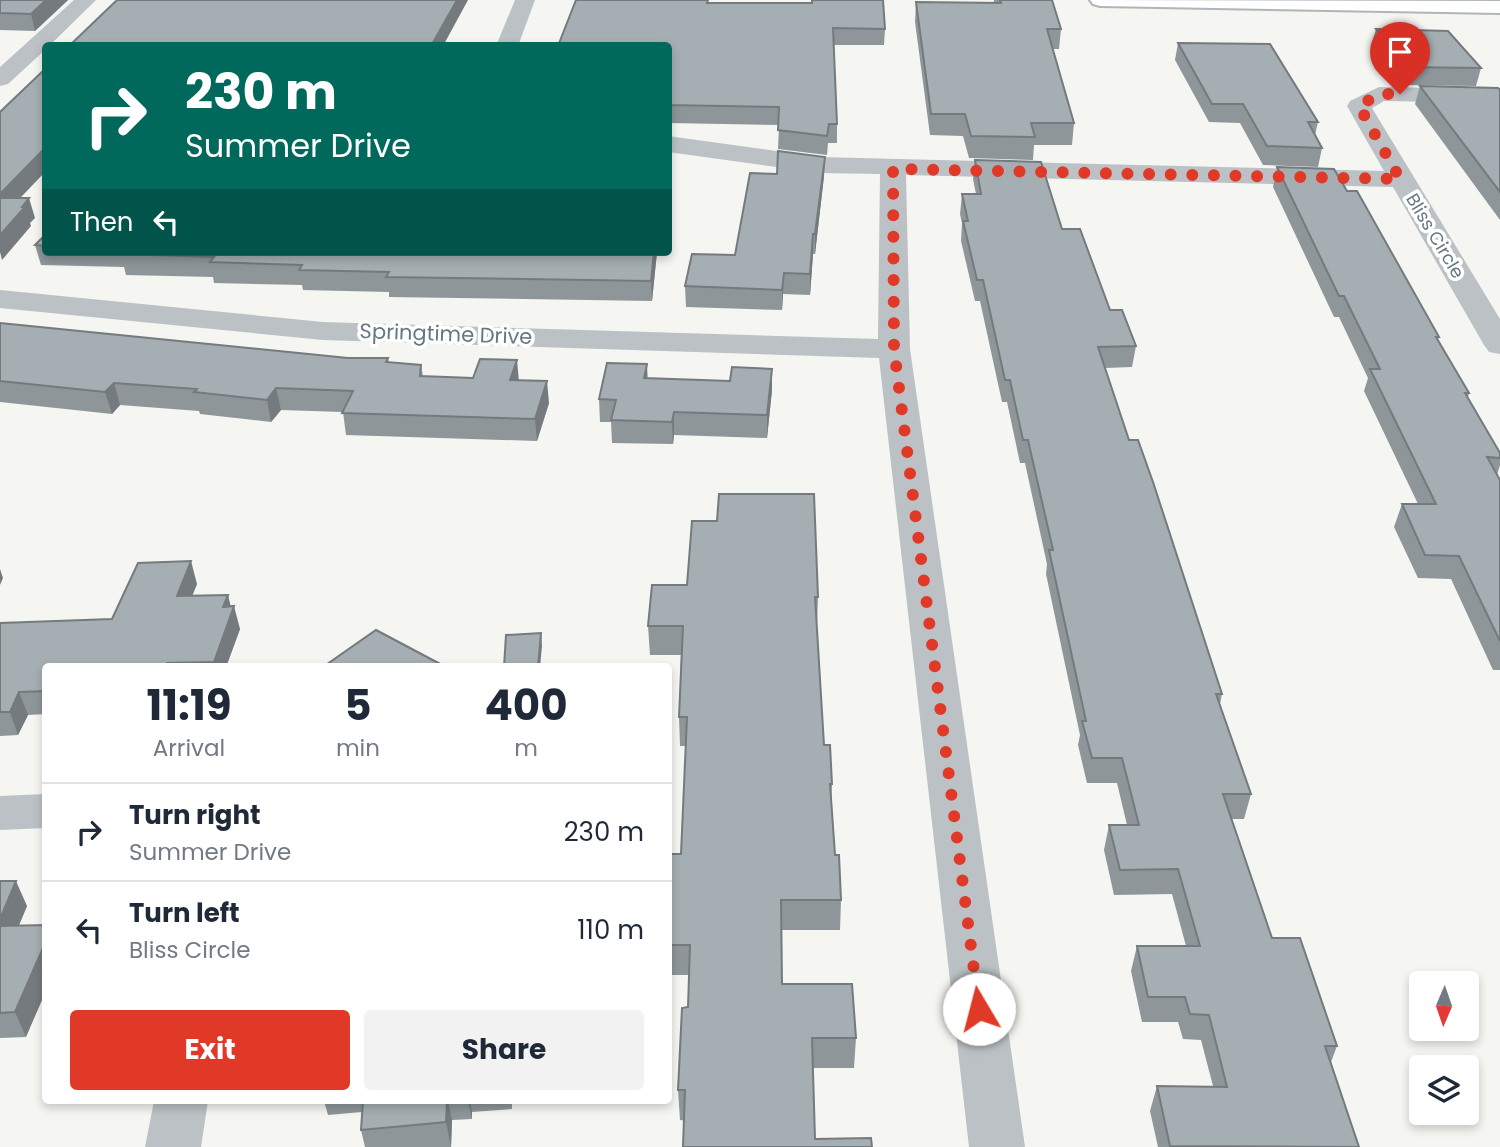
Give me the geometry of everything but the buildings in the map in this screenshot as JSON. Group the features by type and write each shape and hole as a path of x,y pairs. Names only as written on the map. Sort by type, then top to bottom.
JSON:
{"main road":[{"path":"1100,0 1500,7"}],"street":[{"path":"0,79 86,0"},
{"path":"508,42 525,0"},
{"name":"Bliss Circle","path":"1500,96 1379,94 1359,106 1500,345"},
{"path":"672,146 819,166 1400,179"},
{"path":"893,169 894,349 997,1147"},
{"name":"Springtime Drive","path":"0,299 323,331 894,349"},
{"path":"0,813 42,811"},
{"path":"173,1147 180,1104"}],"route":[{"path":"979,1009 894,349 893,169 1400,179 1359,106 1379,94 1400,94"}]}
